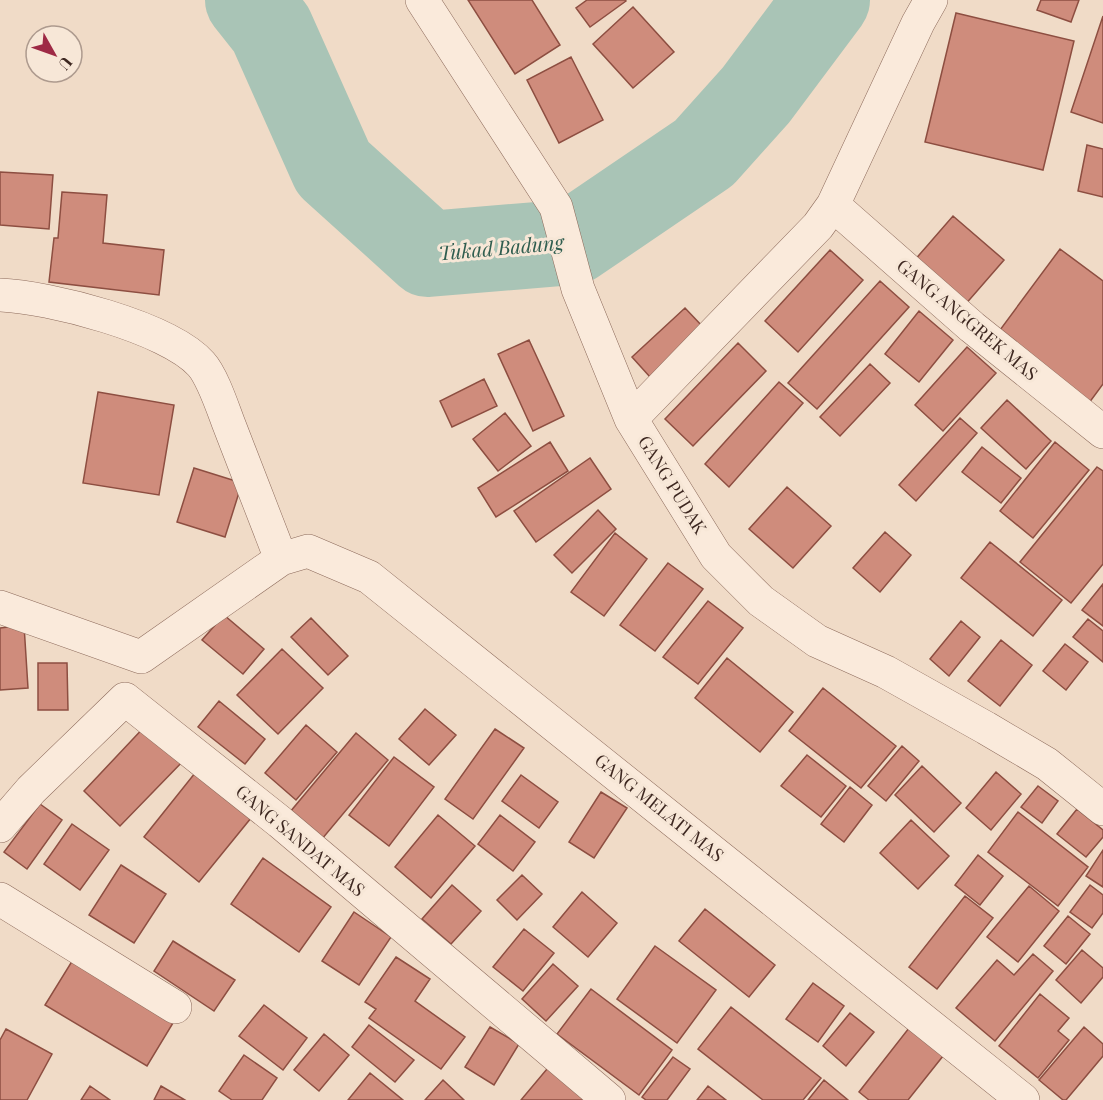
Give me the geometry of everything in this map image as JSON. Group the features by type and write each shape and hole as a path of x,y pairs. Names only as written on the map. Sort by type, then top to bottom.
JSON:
{"street":[{"name":"GANG PUDAK","path":"422,0 556,207 578,289 631,419 716,556 761,601 818,641 886,672 1047,764 1103,809"},
{"path":"631,419 818,226 833,205 918,23 932,0"},
{"name":"GANG ANGGREK MAS","path":"833,205 972,327 1103,432"},
{"path":"0,295 51,302 105,315 171,342 202,364 219,400 281,559 141,657 0,608"},
{"name":"GANG MELATI MAS","path":"281,559 308,551 369,577 1023,1100"},
{"name":"GANG SANDAT MAS","path":"0,826 31,790 125,699 280,822 609,1100"},
{"path":"0,899 175,1007"}],"building":[{"path":"468,0 532,0 560,45 515,74"},
{"path":"587,0 626,1 590,27 576,8"},
{"path":"1041,0 1079,0 1071,22 1037,10"},
{"path":"633,7 674,52 633,88 593,44"},
{"path":"956,13 1074,41 1043,170 925,142"},
{"path":"1103,16 1103,123 1071,112"},
{"path":"571,57 603,120 559,143 527,80"},
{"path":"1087,145 1103,149 1103,197 1078,191"},
{"path":"0,172 53,175 49,229 0,225"},
{"path":"62,192 107,195 103,243 164,250 159,295 49,282 54,238 58,238"},
{"path":"953,216 1004,260 964,306 913,262"},
{"path":"1060,249 1103,281 1103,384 1089,403 997,334"},
{"path":"830,250 863,280 798,352 765,321"},
{"path":"880,281 909,307 817,409 788,383"},
{"path":"685,308 703,327 650,377 632,357"},
{"path":"919,311 953,340 919,382 885,354"},
{"path":"529,340 564,416 533,431 498,354"},
{"path":"738,343 766,371 693,446 665,419"},
{"path":"967,347 996,373 943,431 915,405"},
{"path":"870,364 890,383 840,436 820,417"},
{"path":"484,379 497,406 452,427 440,401"},
{"path":"779,382 803,403 729,487 705,464"},
{"path":"98,392 174,405 159,495 83,483"},
{"path":"1007,400 1051,441 1026,469 981,428"},
{"path":"505,413 531,446 498,471 473,439"},
{"path":"960,418 977,433 916,501 899,485"},
{"path":"550,442 568,471 496,517 478,488"},
{"path":"1055,442 1089,470 1033,538 1000,511"},
{"path":"982,447 1021,478 1001,503 962,472"},
{"path":"590,458 611,489 536,542 514,511"},
{"path":"1097,467 1103,471 1103,564 1071,603 1020,562"},
{"path":"194,468 242,483 225,537 177,522"},
{"path":"787,487 831,526 793,568 749,529"},
{"path":"598,510 616,529 572,573 554,555"},
{"path":"885,532 911,555 880,592 853,568"},
{"path":"615,533 647,559 604,616 571,592"},
{"path":"990,542 1062,600 1033,636 961,578"},
{"path":"668,563 703,589 655,651 620,625"},
{"path":"1103,584 1103,626 1082,610"},
{"path":"708,601 743,628 698,684 663,657"},
{"path":"224,615 264,649 243,674 202,640"},
{"path":"311,618 348,656 328,675 291,637"},
{"path":"1088,619 1103,631 1103,662 1073,637"},
{"path":"961,621 980,637 949,676 930,659"},
{"path":"24,625 28,688 0,690 0,628"},
{"path":"1001,640 1032,665 1000,706 968,681"},
{"path":"1065,644 1088,662 1066,690 1043,671"},
{"path":"282,649 323,688 278,734 237,695"},
{"path":"727,658 793,712 760,752 695,698"},
{"path":"38,663 67,663 68,710 38,710"},
{"path":"823,688 896,746 861,788 789,731"},
{"path":"219,701 265,739 245,764 198,727"},
{"path":"425,709 456,735 429,765 399,739"},
{"path":"148,723 186,758 120,826 84,791"},
{"path":"306,725 337,752 296,800 265,773"},
{"path":"495,729 524,748 473,819 445,799"},
{"path":"356,733 388,760 322,839 290,812"},
{"path":"902,746 919,761 886,801 868,786"},
{"path":"807,755 846,786 821,817 781,786"},
{"path":"394,757 434,787 389,846 349,815"},
{"path":"922,766 961,803 934,832 895,795"},
{"path":"996,772 1021,794 991,830 966,808"},
{"path":"195,773 251,818 199,882 144,837"},
{"path":"521,775 558,802 539,828 502,801"},
{"path":"1038,786 1058,801 1042,823 1021,807"},
{"path":"850,787 872,805 844,842 821,824"},
{"path":"601,792 627,808 594,858 569,842"},
{"path":"40,804 62,820 27,869 4,852"},
{"path":"1077,809 1103,830 1103,837 1086,857 1057,834"},
{"path":"1018,812 1088,867 1058,906 988,852"},
{"path":"438,815 475,846 431,898 395,867"},
{"path":"500,815 535,842 513,871 478,844"},
{"path":"911,820 949,856 918,889 880,853"},
{"path":"72,824 109,850 80,890 44,864"},
{"path":"1103,850 1103,887 1086,876"},
{"path":"978,855 1003,876 980,905 955,885"},
{"path":"263,858 331,907 299,952 231,904"},
{"path":"121,865 166,894 134,943 89,915"},
{"path":"522,875 542,894 517,920 497,900"},
{"path":"452,885 481,911 451,944 422,919"},
{"path":"1090,885 1103,895 1103,913 1092,928 1070,912"},
{"path":"1029,886 1059,911 1018,962 987,937"},
{"path":"582,892 617,923 588,957 553,927"},
{"path":"965,896 993,918 937,989 909,967"},
{"path":"705,909 775,965 749,997 679,941"},
{"path":"354,912 391,937 359,985 322,961"},
{"path":"1068,916 1090,934 1066,964 1044,946"},
{"path":"524,929 554,953 523,991 493,967"},
{"path":"173,941 235,980 214,1011 154,971"},
{"path":"655,946 716,990 677,1043 617,999"},
{"path":"1082,950 1103,968 1103,977 1081,1003 1056,980"},
{"path":"1033,954 1053,971 995,1041 956,1008 997,960 1014,975"},
{"path":"396,957 430,979 415,1001 465,1037 441,1069 369,1018 376,1009 365,1002"},
{"path":"74,958 176,1018 147,1066 45,1005"},
{"path":"553,964 578,986 546,1021 522,999"},
{"path":"813,983 844,1006 818,1042 786,1019"},
{"path":"591,989 672,1050 639,1095 557,1034"},
{"path":"1040,994 1069,1018 1058,1031 1069,1040 1038,1078 999,1046"},
{"path":"264,1005 307,1038 283,1070 239,1036"},
{"path":"731,1007 821,1078 803,1100 763,1100 698,1049"},
{"path":"850,1013 874,1032 846,1066 823,1046"},
{"path":"369,1025 414,1060 395,1082 352,1047"},
{"path":"490,1027 519,1044 494,1085 465,1067"},
{"path":"1084,1027 1103,1044 1103,1056 1066,1100 1063,1100 1039,1080"},
{"path":"909,1028 943,1056 908,1100 869,1100 859,1092"},
{"path":"6,1029 52,1054 27,1100 0,1100 0,1040"},
{"path":"324,1034 349,1055 319,1091 294,1070"},
{"path":"244,1055 277,1078 262,1100 232,1100 219,1091"},
{"path":"673,1057 690,1069 667,1100 646,1100 642,1097"},
{"path":"552,1063 594,1100 521,1100"},
{"path":"370,1073 403,1100 348,1100"},
{"path":"443,1080 464,1100 425,1100"},
{"path":"824,1080 848,1100 808,1100"},
{"path":"90,1086 110,1100 81,1100"},
{"path":"161,1086 185,1100 154,1100"},
{"path":"708,1086 726,1100 697,1100"}],"waterway":[{"name":"Tukad Badung","path":"248,0 271,29 333,168 428,254 573,242 704,153 756,95 827,0"}]}
